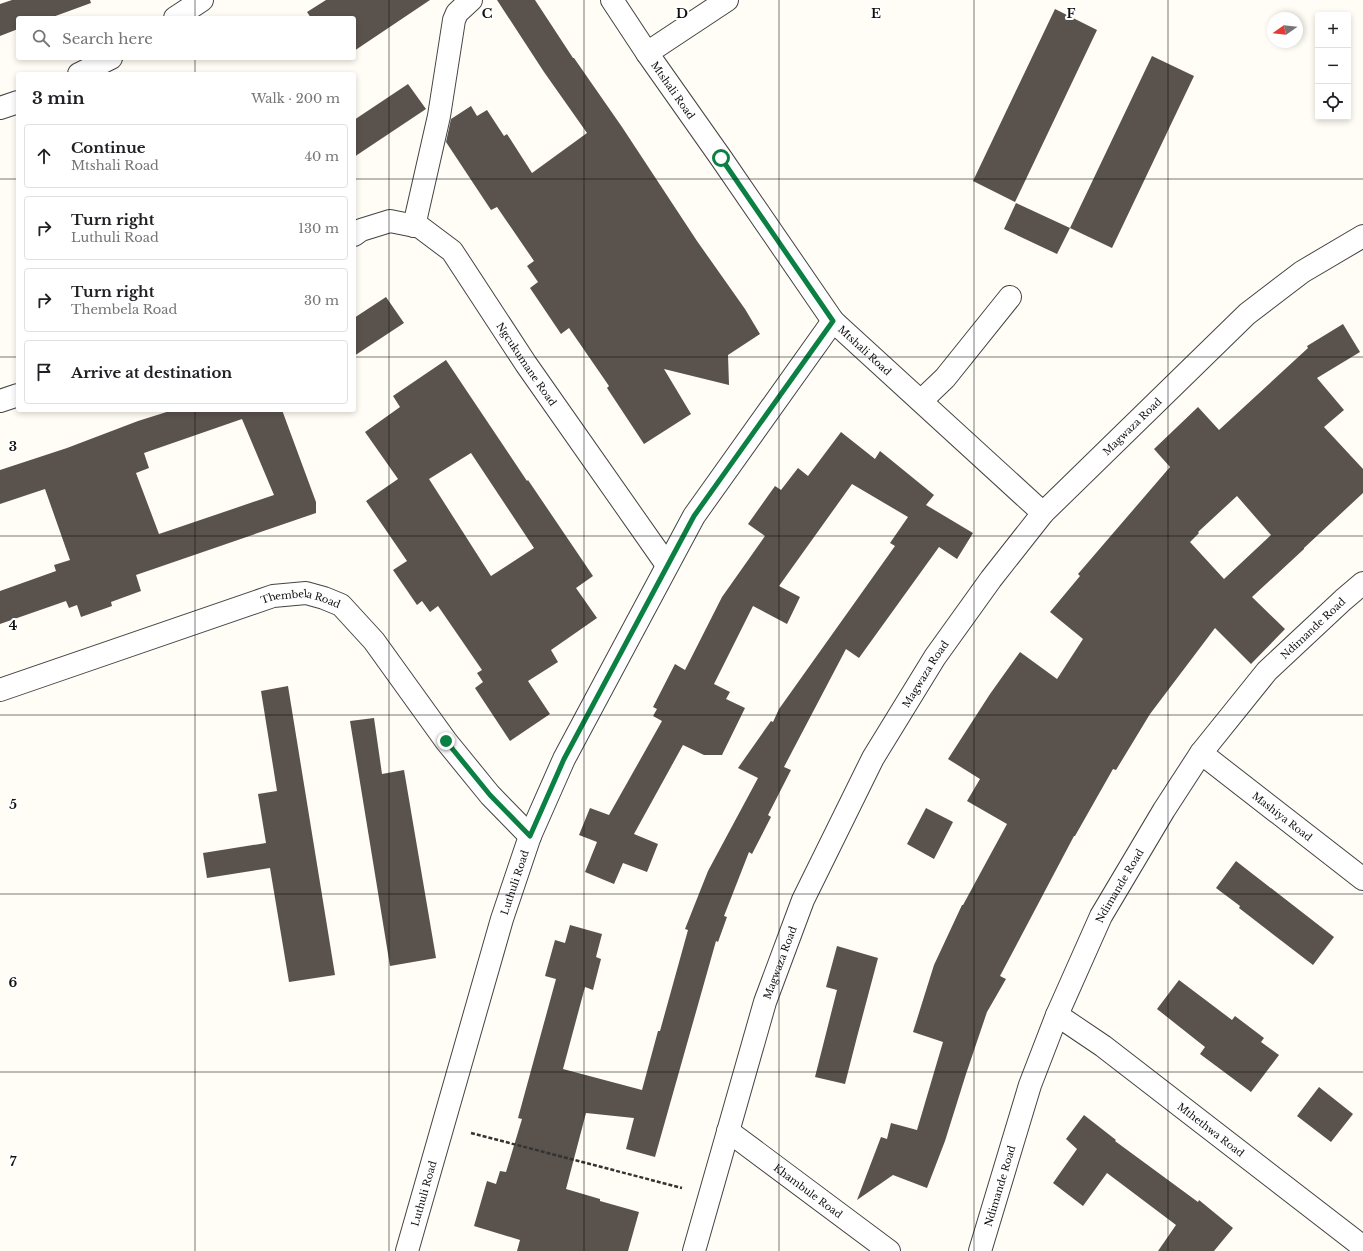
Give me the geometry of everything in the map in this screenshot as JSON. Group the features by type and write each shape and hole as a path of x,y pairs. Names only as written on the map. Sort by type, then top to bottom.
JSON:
{"street":[{"path":"178,16 202,0"},
{"path":"414,226 439,116 454,20 457,13 471,0"},
{"name":"Mtshali Road","path":"612,0 647,53 833,321 1043,513"},
{"path":"647,53 727,0"},
{"path":"83,72 107,60"},
{"path":"0,108 16,103"},
{"name":"Ngcukumane Road","path":"356,234 361,230 390,221 420,227 452,252 526,364 667,565"},
{"name":"Magwaza Road","path":"694,1251 765,1002 803,900 873,758 935,657 991,579 1043,513 1247,314 1302,272 1363,236"},
{"path":"921,401 945,378 1010,297"},
{"name":"Luthuli Road","path":"407,1251 502,919 530,836 564,759 694,516 833,321"},
{"path":"0,401 16,396"},
{"name":"Ndimande Road","path":"980,1251 1030,1085 1056,1016 1102,916 1164,810 1201,752 1267,671 1363,583"},
{"name":"Thembela Road","path":"0,690 273,596 306,593 341,605 374,641 446,741 490,795 530,836"},
{"name":"Mashiya Road","path":"1201,752 1363,879"},
{"name":"Mthethwa Road","path":"1056,1016 1103,1046 1363,1247"},
{"name":"Khambule Road","path":"728,1131 889,1251"}],"path":[{"path":"443,1125 710,1195"}],"building":[{"path":"12,0 90,0 91,3 55,16 16,16 16,30 0,36 0,4"},
{"path":"326,0 430,0 356,50 356,16 310,16 307,12"},
{"path":"497,0 535,0 573,58 622,127 697,241 745,309 760,334 728,355 729,385 664,369 691,414 644,444 607,388 609,386 569,328 561,334 530,288 538,282 527,266 534,261 497,207 491,210 446,142 451,119 471,106 477,116 487,110 504,136 507,134 532,173 587,133 544,72"},
{"path":"1055,9 1097,30 1015,202 973,181"},
{"path":"1152,56 1194,76 1112,248 1070,228"},
{"path":"408,84 426,109 356,156 356,119"},
{"path":"1016,203 1070,228 1057,254 1004,229"},
{"path":"386,297 404,323 356,355 356,317"},
{"path":"1343,324 1360,352 1317,378 1344,410 1324,427 1363,469 1363,493 1252,597 1285,629 1251,664 1215,628 1150,714 1116,770 1113,769 1074,836 1000,976 1006,979 987,1012 945,1141 927,1188 893,1175 857,1200 881,1137 887,1139 891,1123 917,1130 943,1042 913,1032 934,965 962,905 1007,824 967,801 980,779 948,759 990,694 1020,652 1057,679 1083,639 1050,612 1080,576 1078,574 1170,467 1154,449 1198,407 1219,430 1308,348 1307,346","holes":["1237,496 1271,535 1224,579 1190,542 1199,533 1198,532"]},
{"path":"446,360 593,576 576,588 597,618 551,650 558,662 528,681 550,714 510,741 475,688 483,682 477,673 482,670 438,606 430,612 422,601 417,605 393,570 407,561 366,501 398,479 365,432 400,407 393,396","holes":["471,453 534,548 491,576 429,479"]},
{"path":"167,412 283,412 316,502 316,513 136,575 141,591 111,602 112,606 81,617 77,605 69,608 66,601 0,624 0,591 56,571 54,565 70,560 45,489 0,504 0,470 67,448 138,421","holes":["242,419 274,495 159,534 136,473 149,468 144,453"]},
{"path":"841,432 875,459 880,451 934,495 926,505 973,533 957,559 939,547 859,658 846,649 784,767 791,770 768,815 771,817 752,854 749,852 724,916 727,917 718,942 716,941 655,1157 626,1149 634,1118 586,1113 566,1189 600,1199 600,1201 639,1212 628,1251 517,1251 520,1240 474,1226 487,1181 496,1184 500,1171 506,1172 522,1119 518,1118 556,979 545,976 555,940 565,943 570,925 602,934 596,957 601,959 593,990 585,987 563,1069 642,1090 688,930 685,929 708,871 758,778 738,768 771,721 773,722 779,709 895,546 890,543 908,517 852,484 779,586 800,597 787,624 753,606 714,684 730,692 726,699 745,708 722,755 704,755 683,745 634,834 658,844 647,872 623,863 614,884 585,872 597,842 579,835 590,808 609,815 662,721 653,716 657,709 653,707 675,664 685,670 722,597 765,536 748,524 775,486 781,490 798,468 808,476"},
{"path":"288,686 335,975 289,982 270,868 207,878 203,853 266,843 258,794 277,791 261,691"},
{"path":"374,718 382,774 404,770 436,958 390,966 350,721"},
{"path":"926,808 953,822 934,859 907,844"},
{"path":"1236,861 1334,937 1313,965 1239,908 1240,906 1216,888"},
{"path":"837,946 878,958 845,1084 815,1077 837,990 826,987"},
{"path":"1179,980 1232,1020 1235,1016 1264,1038 1261,1042 1279,1055 1251,1092 1200,1054 1205,1047 1157,1009"},
{"path":"1319,1087 1353,1114 1331,1142 1297,1116"},
{"path":"1084,1115 1116,1140 1115,1141 1198,1202 1199,1200 1233,1228 1214,1251 1158,1251 1176,1225 1107,1173 1083,1206 1053,1183 1077,1149 1066,1139"}],"route":[{"path":"446,741 490,795 530,836 564,759 694,516 833,321 721,158"}]}
